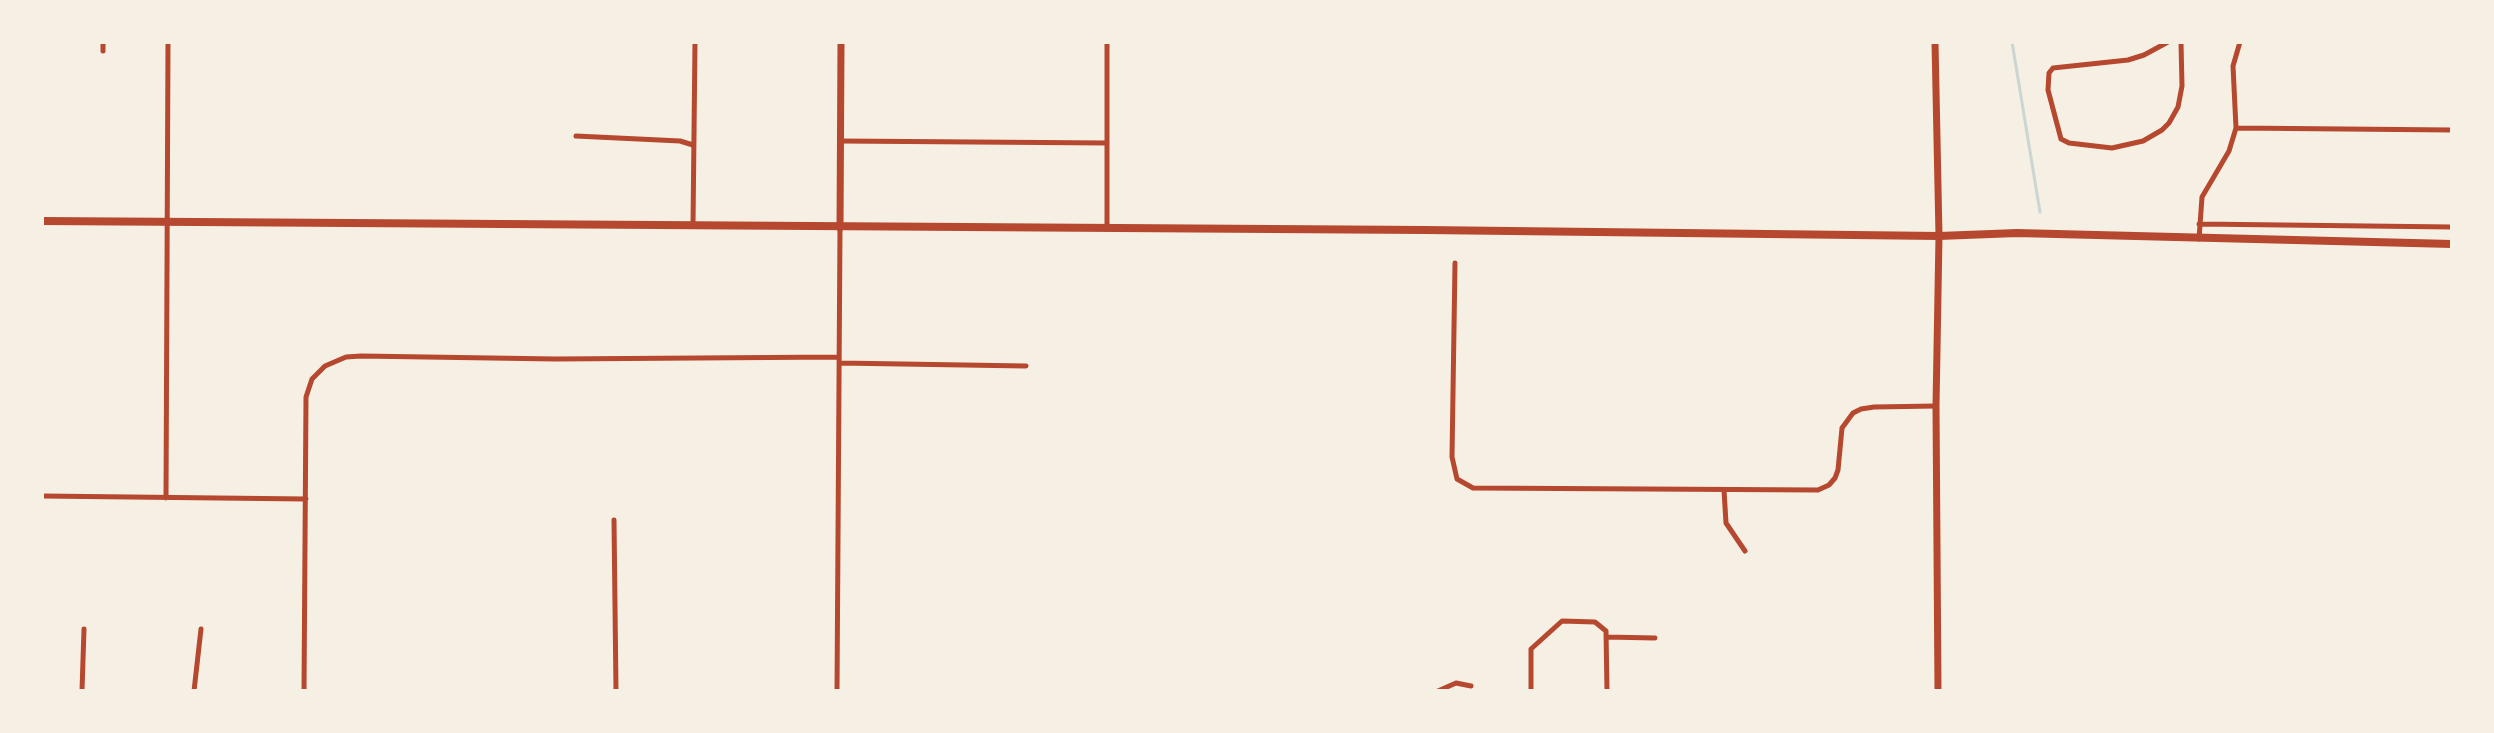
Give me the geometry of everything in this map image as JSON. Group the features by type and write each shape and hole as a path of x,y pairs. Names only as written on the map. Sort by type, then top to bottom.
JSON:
{"highway":[{"path":"42,221 1939,236 2017,233 2452,244"}],"street":[{"path":"103,42 103,51"},
{"path":"166,498 168,42"},
{"path":"693,226 695,42"},
{"path":"837,691 841,42"},
{"path":"1107,42 1107,229"},
{"path":"1935,42 1939,236 1936,406 1938,691"},
{"path":"2168,42 2144,55 2128,60 2053,68 2049,73 2048,90 2061,139 2112,148 2143,141 2162,130 2178,107 2182,86 2181,42"},
{"path":"2199,239 2202,197 2229,151 2236,128 2233,66 2239,42"},
{"path":"2236,128 2452,130"},
{"path":"576,136 680,141 693,145"},
{"path":"840,141 1107,143"},
{"path":"2199,224 2452,227"},
{"path":"1455,264 1453,465 1457,479 1473,488 1810,491 1823,489 1835,478 1838,470 1842,428 1853,413 1861,409 1936,406"},
{"path":"304,691 306,398 312,379 318,372 335,361 361,356 839,360 1026,366"},
{"path":"1724,490 1726,523 1745,551"},
{"path":"42,496 306,499"},
{"path":"614,520 616,691"},
{"path":"1531,691 1531,649 1562,621 1595,622 1606,631 1606,691"},
{"path":"82,691 84,629"},
{"path":"194,691 201,629"},
{"path":"1606,637 1655,638"},
{"path":"1438,691 1456,683 1470,686"}],"waterway":[{"path":"2012,42 2040,212"}]}
